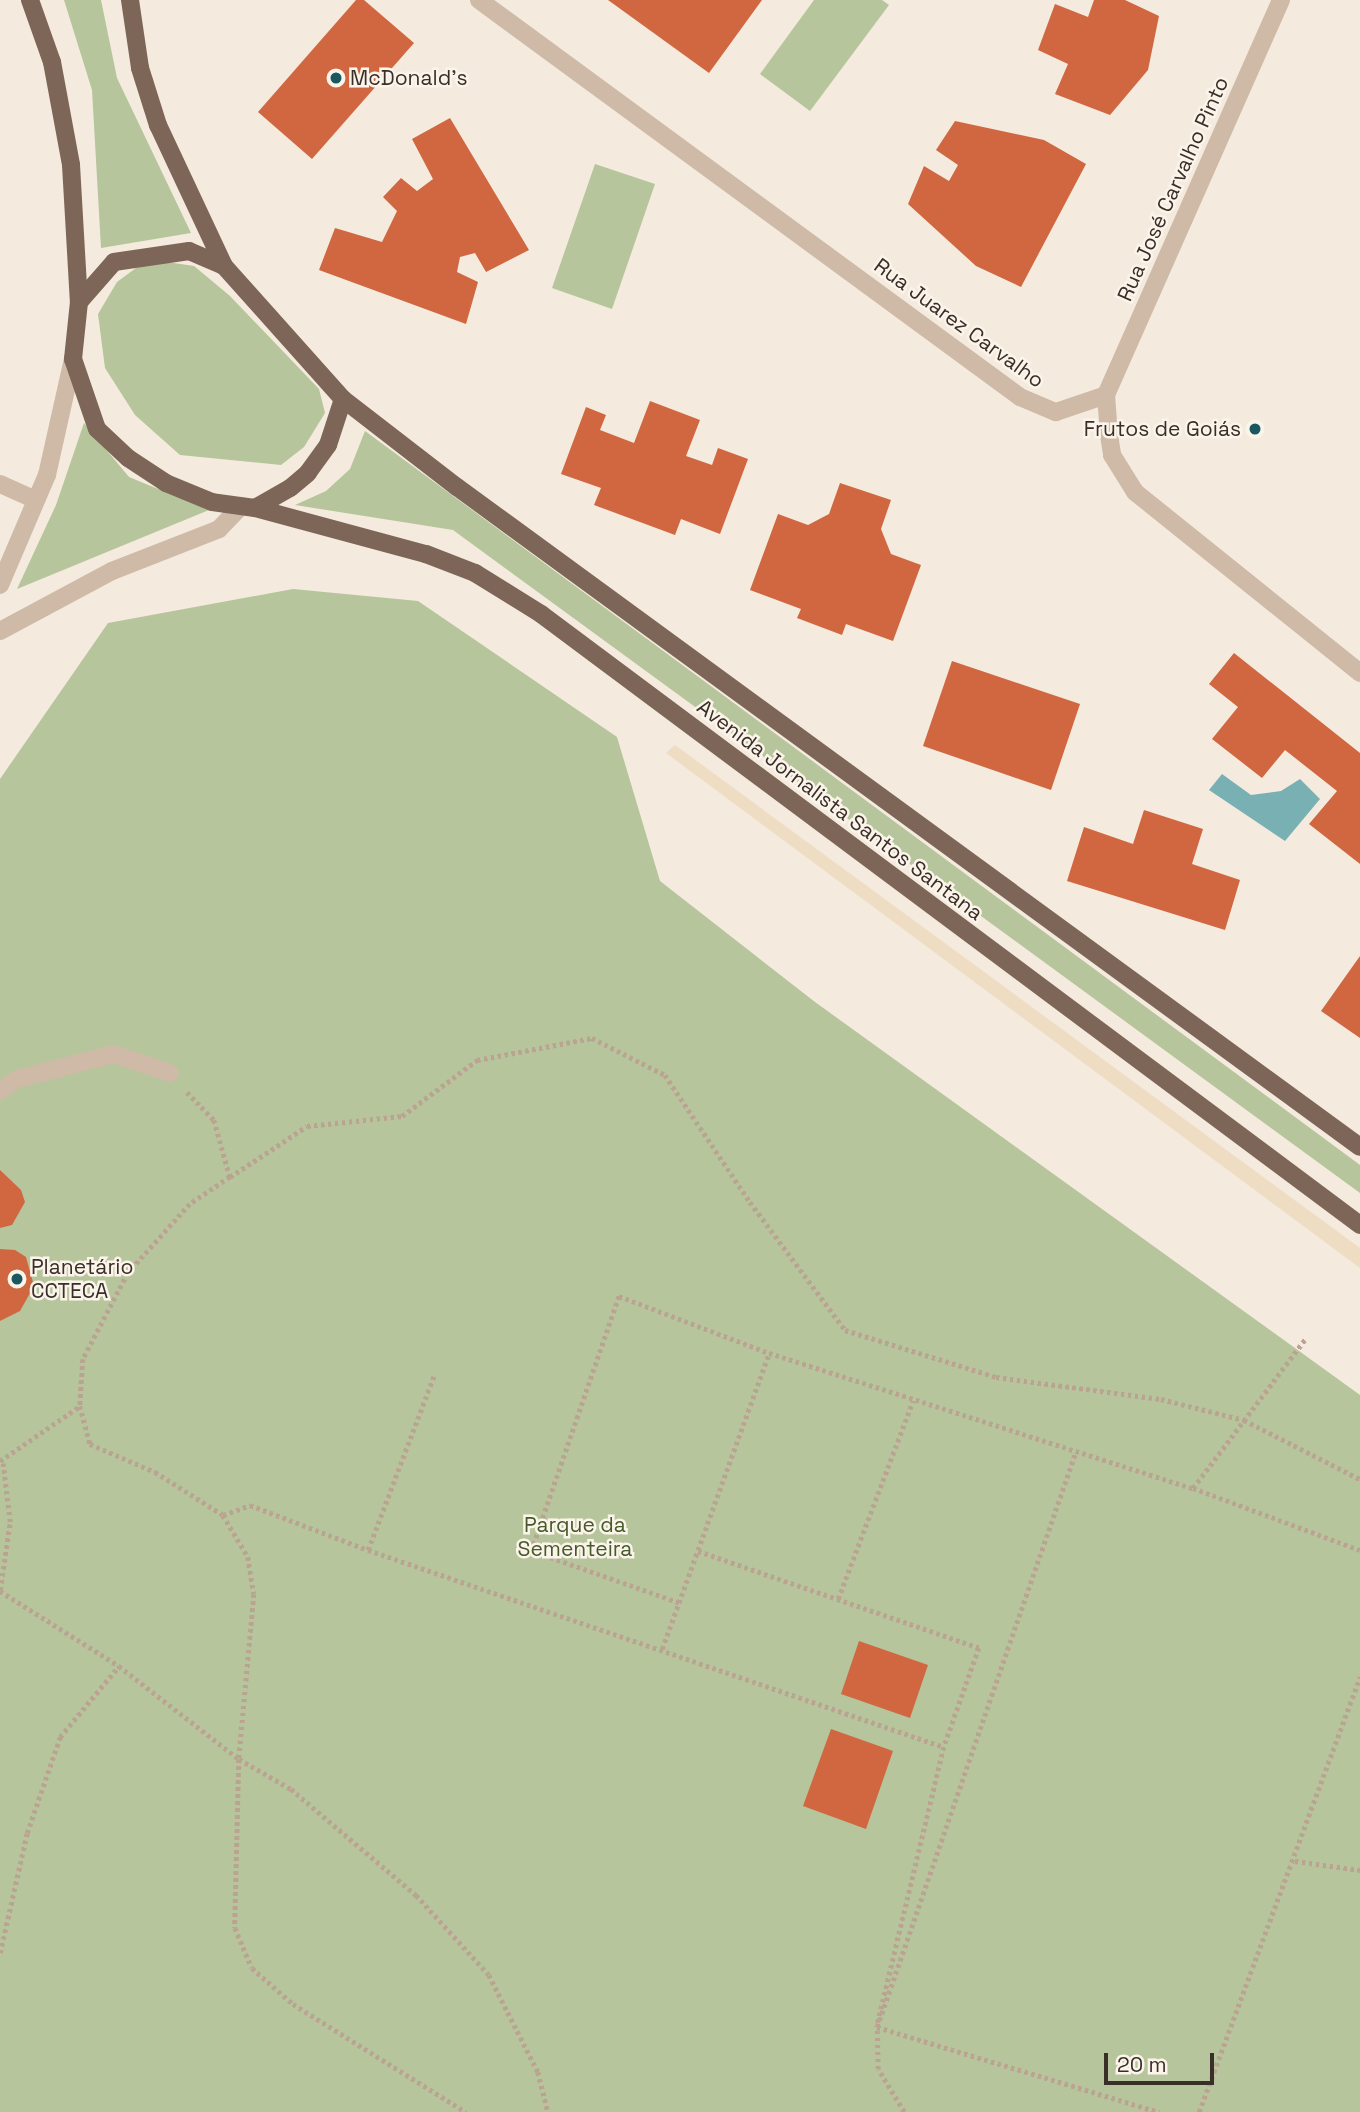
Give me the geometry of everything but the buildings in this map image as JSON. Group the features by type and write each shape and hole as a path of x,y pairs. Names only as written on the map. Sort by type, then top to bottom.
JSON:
{"main road":[{"path":"30,0 52,62 71,165 79,302 73,359"},
{"path":"130,0 140,68 158,125 224,266"},
{"path":"79,302 114,262 189,251 224,266"},
{"name":"Avenida Jornalista Santos Santana","path":"224,266 343,398 457,487 1360,1147"},
{"name":"Avenida Jornalista Santos Santana","path":"73,359 97,429 128,458 166,483 212,502 248,507 426,554 475,573 541,614 1360,1225"},
{"path":"248,507 308,473 338,424 343,398"}],"street":[{"name":"Rua Juarez Carvalho","path":"479,0 1020,397 1056,412 1106,395"},
{"name":"Rua José Carvalho Pinto","path":"1106,395 1274,3"},
{"path":"0,585 47,475 73,359"},
{"path":"1106,395 1112,455 1135,492 1360,673"},
{"path":"0,484 36,500"},
{"path":"0,631 112,570 219,529 248,507"},
{"path":"0,1091 16,1079 114,1054 170,1073"}],"path":[{"path":"466,2112 293,2004 252,1968 235,1928 239,1759 254,1594 248,1557 223,1515 155,1472 90,1444 80,1406 83,1359 128,1273 190,1204 307,1126 402,1116 477,1060 592,1038 665,1075 750,1202 845,1330 996,1377 1161,1399 1244,1420 1360,1479"},
{"path":"170,1073 214,1120 230,1177"},
{"path":"679,1603 531,1551 619,1296 769,1353 1074,1454 1193,1488 1360,1550"},
{"path":"1193,1488 1306,1338"},
{"path":"662,1648 769,1353"},
{"path":"368,1550 435,1373"},
{"path":"838,1600 913,1401"},
{"path":"80,1406 1,1462 10,1522 0,1591 118,1666 239,1759 291,1789 416,1895 489,1975 538,2072 548,2112"},
{"path":"877,2027 1074,1454"},
{"path":"223,1515 250,1506 368,1550 662,1648 944,1747"},
{"path":"698,1551 979,1648 944,1747 877,2027 878,2069 904,2112"},
{"path":"0,1953 27,1833 60,1737 118,1666"},
{"path":"1199,2112 1295,1861 1360,1677"},
{"path":"1295,1861 1360,1870"},
{"path":"877,2027 1159,2112"}],"green space":[{"path":"64,0 101,0 117,78 191,233 101,248 92,90"},
{"path":"814,0 882,0 889,5 810,111 760,74"},
{"path":"595,164 655,184 612,309 552,288"},
{"path":"160,261 194,266 230,296 319,389 325,413 304,447 281,465 180,455 135,415 105,368 98,314 117,282 136,268"},
{"path":"84,423 129,477 209,510 17,589 56,505"},
{"path":"365,431 1360,1165 1360,1193 453,530 295,505 326,491 350,469"},
{"name":"Parque da Sementeira","path":"293,589 418,601 617,737 660,881 815,1002 1360,1395 1360,2112 0,2112 0,779 108,623"}],"shaded area":[{"path":"675,745 1360,1248 1360,1268 666,753"}],"water":[{"path":"1222,774 1251,795 1281,791 1300,779 1320,799 1285,841 1209,790"}],"place":[{"name":"McDonald's","path":"336,78"},
{"name":"Frutos de Goiás","path":"1255,429"},
{"name":"Planetário CCTECA","path":"17,1279"}]}
